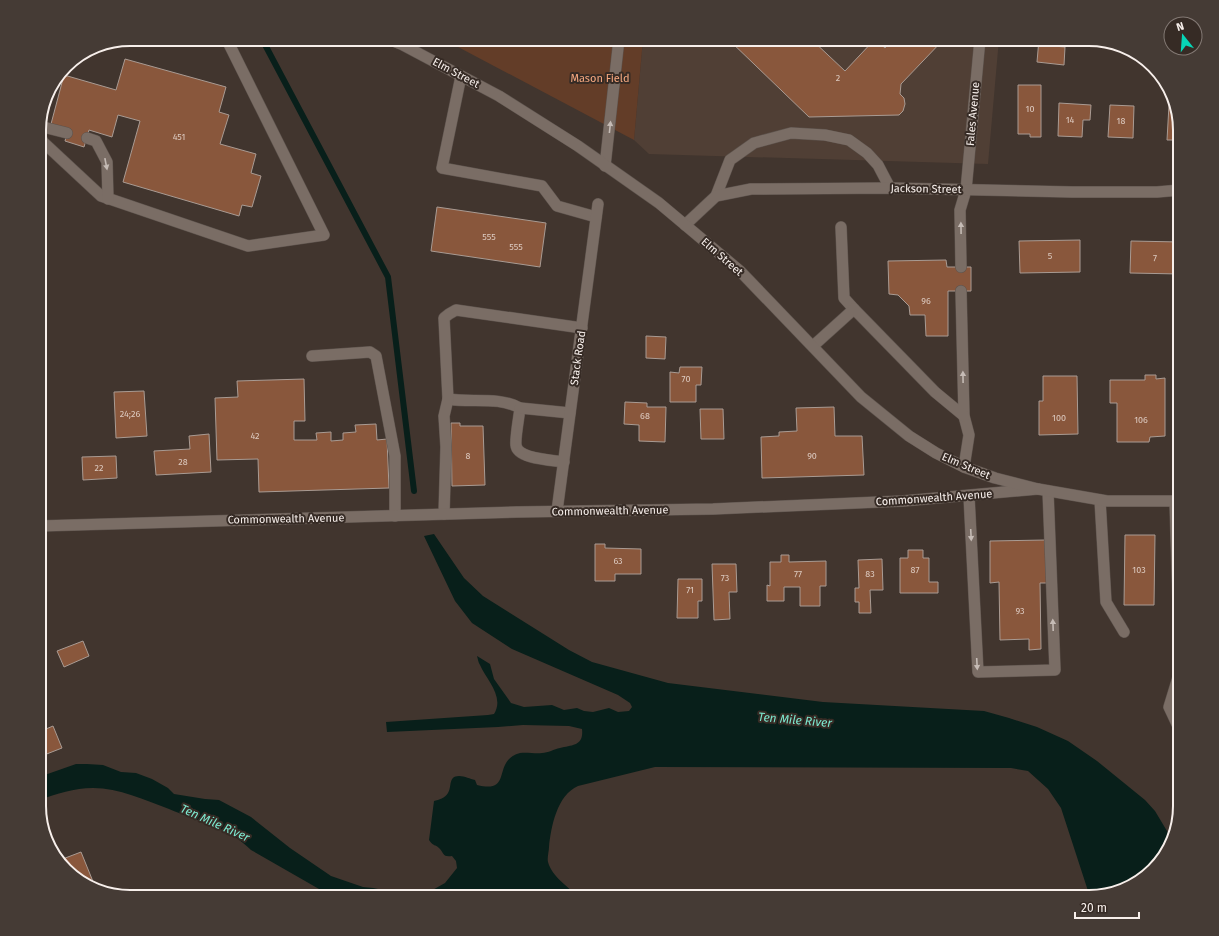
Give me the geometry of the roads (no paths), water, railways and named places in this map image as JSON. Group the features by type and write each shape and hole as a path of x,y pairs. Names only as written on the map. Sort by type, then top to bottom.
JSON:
{"street":[{"path":"46,145 101,196 248,246 324,235 230,46"},
{"name":"Elm Street","path":"405,46 499,96 578,146 659,203 740,271 860,397 909,436 936,453 964,467 994,478 1043,490"},
{"path":"605,166 618,46"},
{"name":"Fales Avenue","path":"961,267 960,210 966,190 979,46"},
{"path":"462,76 442,168 542,186 557,206 596,217"},
{"path":"46,128 67,133"},
{"path":"685,225 716,196 730,160 754,143 791,133 825,135 849,140 868,153 878,165 890,188"},
{"path":"87,138 96,141 107,162 108,199"},
{"name":"Jackson Street","path":"716,196 751,190 890,188 1072,192 1173,191"},
{"name":"Stack Road","path":"557,512 598,204"},
{"path":"841,227 844,298 936,392 964,416"},
{"path":"961,291 964,416 969,435 964,467"},
{"path":"813,346 854,309"},
{"path":"444,514 446,447 444,416 448,399 444,318 456,310 582,328"},
{"path":"312,356 370,352 376,356 395,456 395,516"},
{"path":"448,399 511,403 520,408 570,414"},
{"path":"520,408 516,446 519,452 527,456 564,462"},
{"path":"969,496 978,672 1055,670 1043,490"},
{"name":"Commonwealth Avenue","path":"46,526 444,514 713,510 903,501 1043,490 1100,500 1173,501"},
{"path":"1100,500 1106,602 1124,632"},
{"path":"1173,694 1169,707 1173,716"}],"water":[{"name":"Ten Mile River","path":"434,534 464,578 483,596 569,650 592,662 668,683 823,702 984,711 1009,718 1037,727 1068,741 1097,761 1145,800 1155,811 1169,834 1156,857 1140,873 1116,886 1088,890 1061,808 1048,789 1028,771 1011,768 655,767 578,786 571,790 560,804 551,830 548,862 553,872 571,890 433,890 445,883 457,868 456,861 452,856 445,855 429,840 434,801 447,795 453,778 456,776 465,777 475,780 477,785 488,787 495,785 499,781 506,763 511,757 520,753 544,753 576,744 581,739 582,729 569,726 523,725 387,732 386,722 494,714 497,708 496,695 479,664 477,656 490,664 494,679 511,703 524,707 552,705 564,710 577,708 584,711 593,712 609,708 618,712 629,711 632,707 630,703 618,695 512,649 472,623 455,601 424,536"},
{"name":"Ten Mile River","path":"76,764 103,765 121,772 136,773 152,779 168,788 174,794 219,800 251,817 290,848 331,876 363,887 383,890 321,890 251,850 242,842 223,830 132,795 112,790 86,788 46,798 46,775"}],"waterway":[{"path":"266,46 388,277 414,491"}],"park label":[{"name":"Mason Field","path":"600,78"}]}
